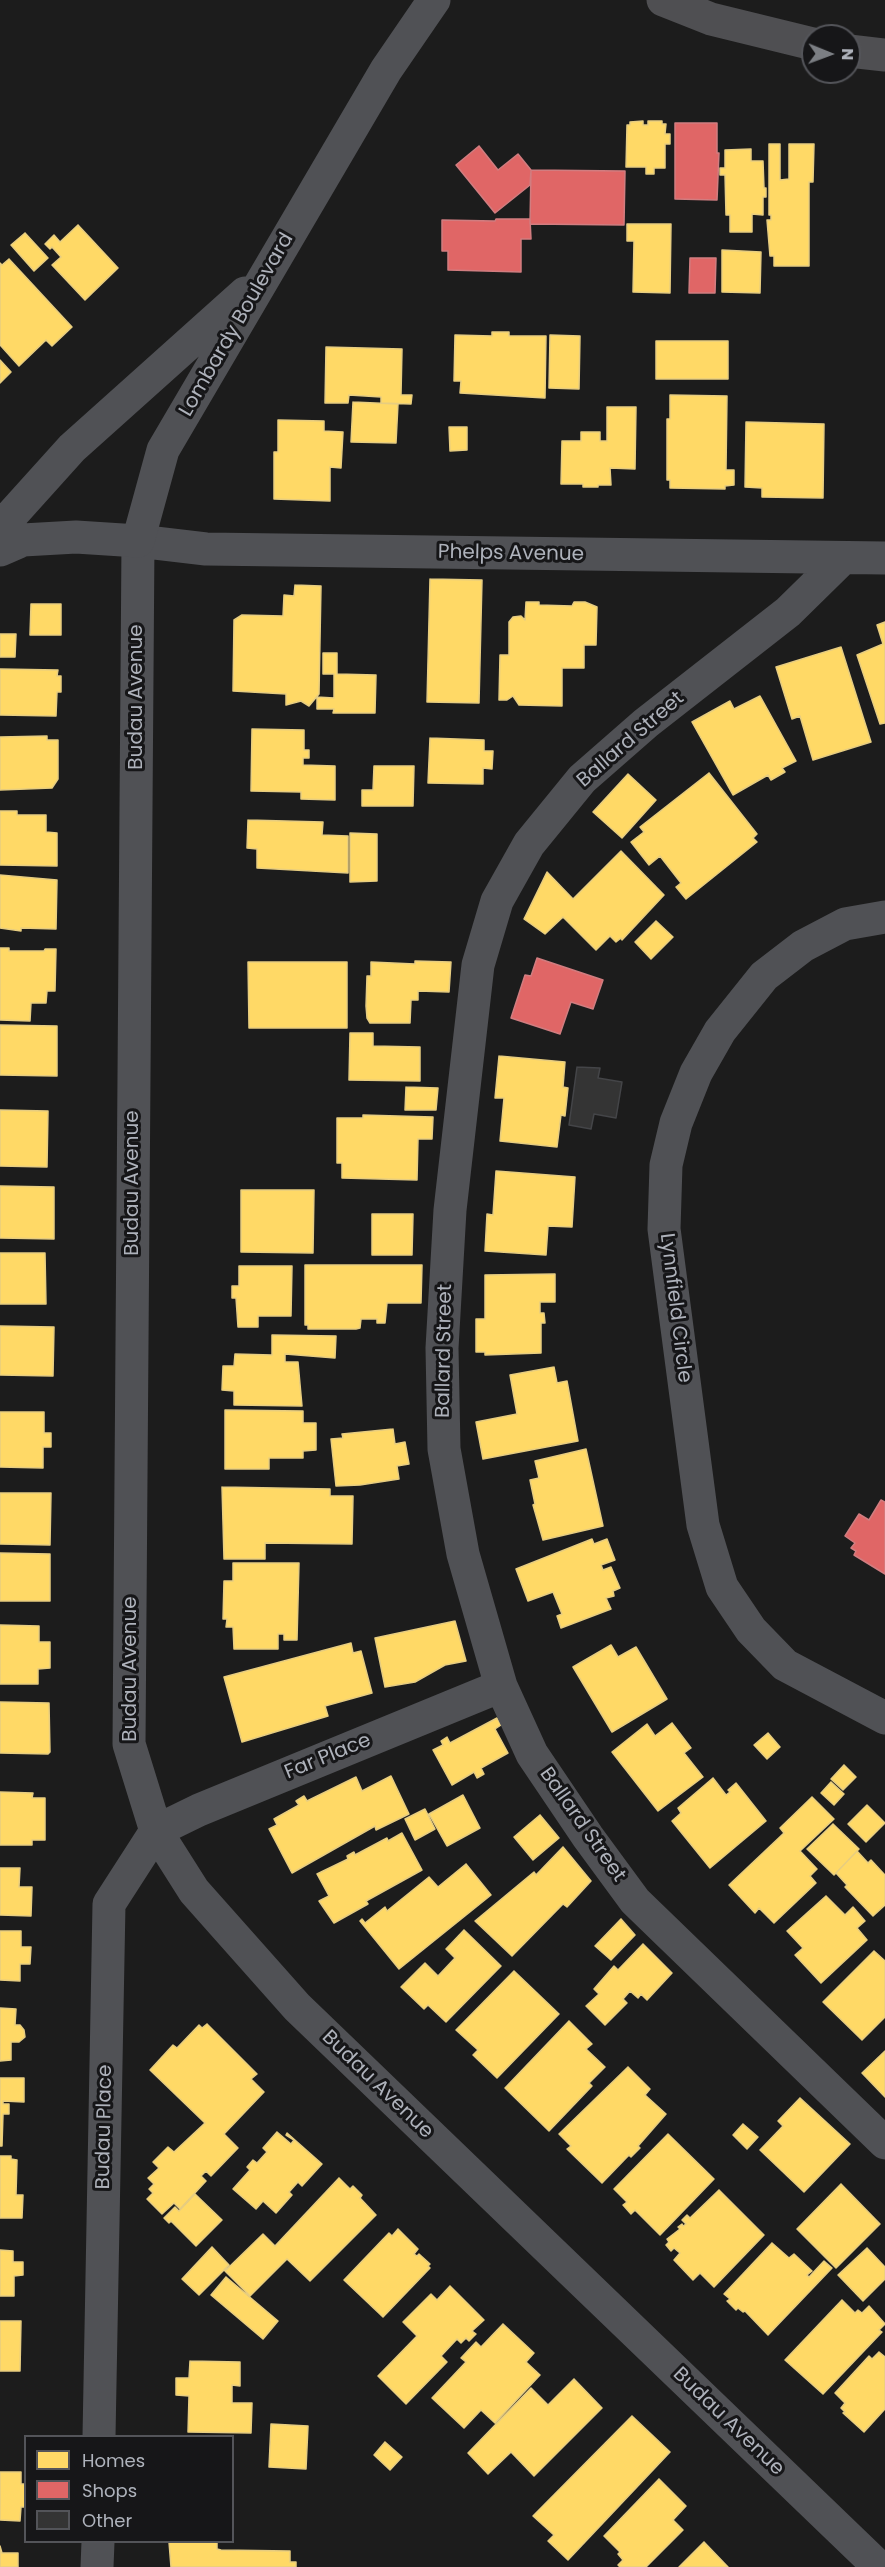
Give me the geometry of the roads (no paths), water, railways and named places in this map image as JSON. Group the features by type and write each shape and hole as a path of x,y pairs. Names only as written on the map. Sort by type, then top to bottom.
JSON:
{"main road":[{"path":"663,0 711,19 801,41"},
{"path":"861,53 885,56"}],"street":[{"name":"Lombardy Boulevard","path":"138,541 163,450 387,70 434,0"},
{"path":"0,528 72,448 267,274"},
{"path":"0,550 23,540 76,537 138,541"},
{"name":"Phelps Avenue","path":"138,541 206,549 885,558"},
{"name":"Budau Avenue","path":"138,541 129,1744 156,1832 194,1891 297,2007 879,2567"},
{"name":"Ballard Street","path":"842,559 788,612 646,723 582,779 529,844 497,901 478,965 450,1210 442,1348 444,1449 463,1554 501,1686 532,1754 635,1901 885,2143"},
{"name":"Lynnfield Circle","path":"885,917 845,924 803,946 764,976 720,1031 696,1073 676,1123 666,1165 664,1229 703,1525 722,1587 751,1630 785,1665 885,1718"},
{"name":"Far Place","path":"156,1832 210,1806 501,1686"},
{"name":"Budau Place","path":"99,2435 109,1904 156,1832"},
{"path":"97,2567 98,2543"}]}
